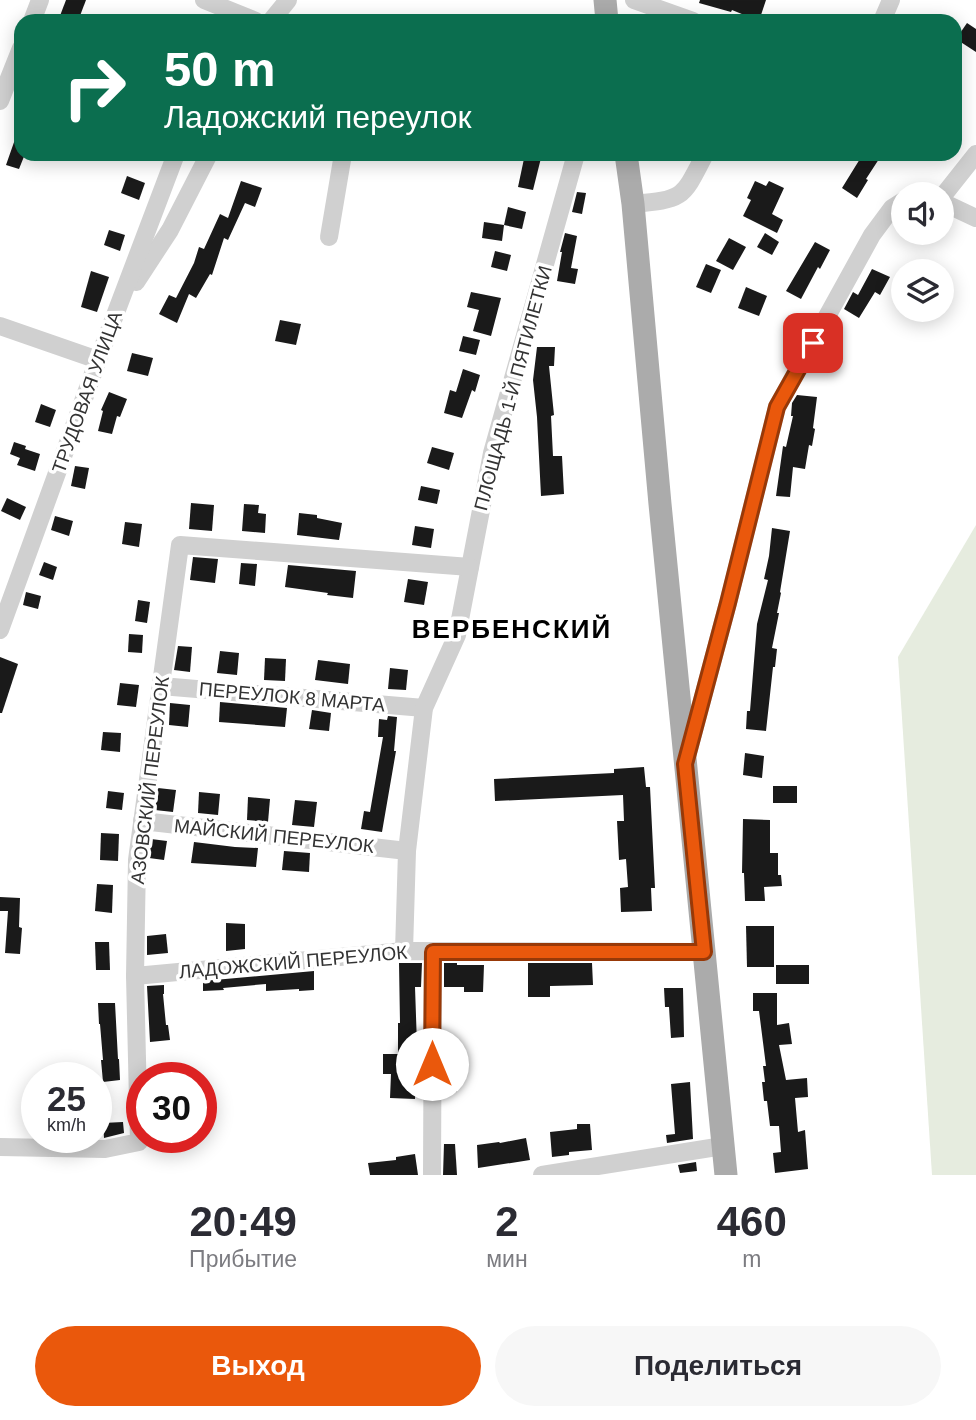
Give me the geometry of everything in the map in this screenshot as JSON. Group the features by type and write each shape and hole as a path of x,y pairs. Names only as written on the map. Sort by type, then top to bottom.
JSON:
{"main road":[{"path":"627,161 726,1175"}],"street":[{"path":"204,0 221,9"},
{"path":"277,14 288,0"},
{"path":"634,0 673,14"},
{"path":"0,101 14,66"},
{"path":"954,184 976,154"},
{"name":"ТРУДОВАЯ УЛИЦА","path":"0,630 173,161"},
{"path":"116,311 170,230 205,161"},
{"path":"329,237 342,161"},
{"name":"ПЛОЩАДЬ 1-Й ПЯТИЛЕТКИ","path":"404,951 407,851 424,708 457,635 492,453 574,161"},
{"path":"633,204 667,201 679,195 688,187 701,161"},
{"path":"954,206 976,218"},
{"path":"685,764 777,407 872,235 891,209"},
{"path":"0,326 98,360"},
{"name":"АЗОВСКИЙ ПЕРЕУЛОК","path":"0,1147 105,1149 139,1142 135,976 137,860 180,545 470,567"},
{"name":"ПЕРЕУЛОК 8 МАРТА","path":"160,686 424,708"},
{"name":"МАЙСКИЙ ПЕРЕУЛОК","path":"142,821 407,851"},
{"name":"ЛАДОЖСКИЙ ПЕРЕУЛОК","path":"135,976 404,951 704,952"},
{"path":"432,1175 433,952"},
{"path":"542,1175 723,1146"}],"shaded area":[{"path":"976,525 976,1175 932,1175 898,657"}],"building":[{"path":"66,0 86,0 81,14 61,14"},
{"path":"700,0 766,0 761,14 742,14 699,3"},
{"path":"967,23 976,29 976,52 962,43 962,30"},
{"path":"14,142 14,161 22,161 19,169 6,165"},
{"path":"524,161 540,161 533,190 518,187"},
{"path":"859,161 878,161 857,198 842,188"},
{"path":"127,176 145,183 139,200 121,193"},
{"path":"241,181 262,188 255,207 245,203 228,240 224,238 212,275 210,274 196,298 189,294 177,323 159,314 169,295 176,298 199,247 204,249 220,214 228,218"},
{"path":"755,181 766,186 769,181 784,188 772,214 783,220 777,233 743,216 751,200 747,198"},
{"path":"577,192 586,193 582,214 572,212"},
{"path":"508,207 526,212 522,229 504,225"},
{"path":"484,222 504,225 502,241 482,238"},
{"path":"109,230 125,235 120,251 104,245"},
{"path":"565,233 577,236 571,268 578,269 575,284 557,281"},
{"path":"765,233 779,242 772,255 757,247"},
{"path":"729,238 746,247 733,270 716,261"},
{"path":"815,242 830,250 801,299 786,291"},
{"path":"495,251 511,255 507,271 491,267"},
{"path":"706,264 721,270 711,293 696,287"},
{"path":"872,269 890,277 880,295 875,292 859,318 844,309 853,292 858,295"},
{"path":"91,271 109,277 97,312 81,307"},
{"path":"746,287 767,296 759,316 738,308"},
{"path":"471,292 501,298 491,336 473,331 479,310 467,307"},
{"path":"280,320 301,324 296,345 275,341"},
{"path":"463,336 480,340 476,355 459,351"},
{"path":"537,347 555,347 554,366 549,366 554,415 551,416 553,456 562,456 564,494 541,496 533,380"},
{"path":"132,353 153,358 148,376 127,371"},
{"path":"463,369 480,375 462,418 444,413 450,390 456,392"},
{"path":"109,392 127,399 120,417 117,416 112,434 98,431 103,411 101,410"},
{"path":"797,395 817,397 812,446 809,445 805,469 793,467 790,497 776,496 783,446 786,447 793,416 792,403"},
{"path":"41,404 56,410 50,427 35,422"},
{"path":"14,442 40,454 35,471 17,465 20,458 10,454"},
{"path":"432,447 454,453 449,470 427,463"},
{"path":"75,466 89,468 85,489 71,486"},
{"path":"421,486 440,490 437,504 418,500"},
{"path":"7,498 26,507 20,520 1,511"},
{"path":"191,503 214,505 212,531 189,529"},
{"path":"244,504 259,505 258,513 266,514 265,533 242,531"},
{"path":"299,513 317,515 317,518 342,523 339,540 297,535"},
{"path":"55,516 73,521 69,536 51,530"},
{"path":"125,522 142,524 139,547 122,544"},
{"path":"415,526 434,529 431,548 412,545"},
{"path":"772,528 790,531 772,648 777,649 766,731 746,729 747,711 750,711 757,624 768,580 764,579"},
{"path":"193,557 218,559 215,583 190,580"},
{"path":"44,562 57,567 53,580 39,575"},
{"path":"241,563 257,564 255,586 239,584"},
{"path":"288,565 356,571 353,598 285,587"},
{"path":"408,579 428,582 424,605 404,602"},
{"path":"26,592 41,596 38,609 23,605"},
{"path":"138,600 150,602 147,623 135,621"},
{"path":"129,634 143,635 142,653 128,652"},
{"path":"178,646 192,647 190,672 174,670"},
{"path":"220,651 239,653 237,675 217,673"},
{"path":"0,657 18,664 2,713 0,713"},
{"path":"265,658 286,659 285,681 264,680"},
{"path":"318,660 350,664 348,684 315,680"},
{"path":"390,668 408,670 406,690 388,689"},
{"path":"120,683 139,685 136,707 117,705"},
{"path":"220,702 287,708 285,727 219,722"},
{"path":"170,703 190,705 188,727 169,725"},
{"path":"312,710 331,713 329,731 309,729"},
{"path":"388,716 397,717 396,751 382,832 361,829 364,811 370,812 383,737 378,737 379,719 387,720"},
{"path":"103,732 121,733 120,752 101,750"},
{"path":"745,753 764,756 762,778 743,775"},
{"path":"644,767 646,787 650,787 655,888 651,888 652,911 621,912 620,888 628,887 626,859 619,860 617,821 624,821 623,795 495,801 494,779 614,773 614,769"},
{"path":"773,786 797,786 797,803 773,803"},
{"path":"158,788 176,790 173,812 155,810"},
{"path":"108,791 124,793 122,810 106,808"},
{"path":"199,792 220,794 218,815 198,813"},
{"path":"248,797 270,799 268,822 247,820"},
{"path":"295,800 317,802 314,827 292,825"},
{"path":"743,819 770,820 770,853 778,853 778,875 781,875 782,886 764,887 765,901 745,901 742,873"},
{"path":"101,833 119,834 118,861 100,860"},
{"path":"151,839 167,841 164,860 149,858"},
{"path":"194,842 258,848 256,867 191,863"},
{"path":"284,851 310,853 309,872 282,870"},
{"path":"97,884 113,885 112,913 95,911"},
{"path":"0,897 20,898 20,954 5,953 8,911 0,911"},
{"path":"226,923 245,924 245,949 226,951"},
{"path":"746,926 774,926 774,967 747,967"},
{"path":"166,934 168,953 147,955 147,936"},
{"path":"95,942 109,942 110,970 96,970"},
{"path":"399,963 422,963 421,987 415,987 418,1074 415,1099 390,1098 391,1074 383,1074 383,1054 398,1054"},
{"path":"444,963 484,965 483,992 464,992 464,987 444,987"},
{"path":"528,963 592,963 593,985 550,986 550,997 528,997"},
{"path":"776,965 809,965 809,984 776,984"},
{"path":"314,971 314,990 266,991 266,984 203,991 203,981"},
{"path":"164,985 166,1025 170,1040 150,1042 147,986"},
{"path":"664,988 683,988 684,1037 671,1038 669,1007 665,1007"},
{"path":"753,993 777,993 777,1025 789,1023 792,1044 779,1045 786,1080 807,1078 808,1097 795,1098 798,1132 805,1130 808,1169 775,1173 773,1153 781,1152 779,1126 770,1126 767,1101 764,1101 762,1082 765,1082 763,1066 766,1066 759,1011 753,1011"},
{"path":"98,1003 115,1003 120,1080 112,1081 112,1062 101,1062"},
{"path":"444,1043 455,1043 457,1092 444,1093"},
{"path":"690,1082 693,1139 667,1143 666,1135 675,1134 671,1084"},
{"path":"123,1122 124,1133 112,1136 112,1123"},
{"path":"577,1124 590,1124 592,1150 552,1157 550,1132 577,1129"},
{"path":"526,1138 530,1160 478,1168 477,1145"},
{"path":"444,1144 455,1144 457,1175 443,1175"},
{"path":"415,1154 418,1175 370,1175 368,1163 396,1160 396,1157"},
{"path":"696,1162 697,1171 680,1173 678,1165"}],"district":[{"name":"ВЕРБЕНСКИЙ","path":"512,629"}],"route":[{"path":"432,1064 433,952 704,952 685,764 777,407 813,343"}]}
